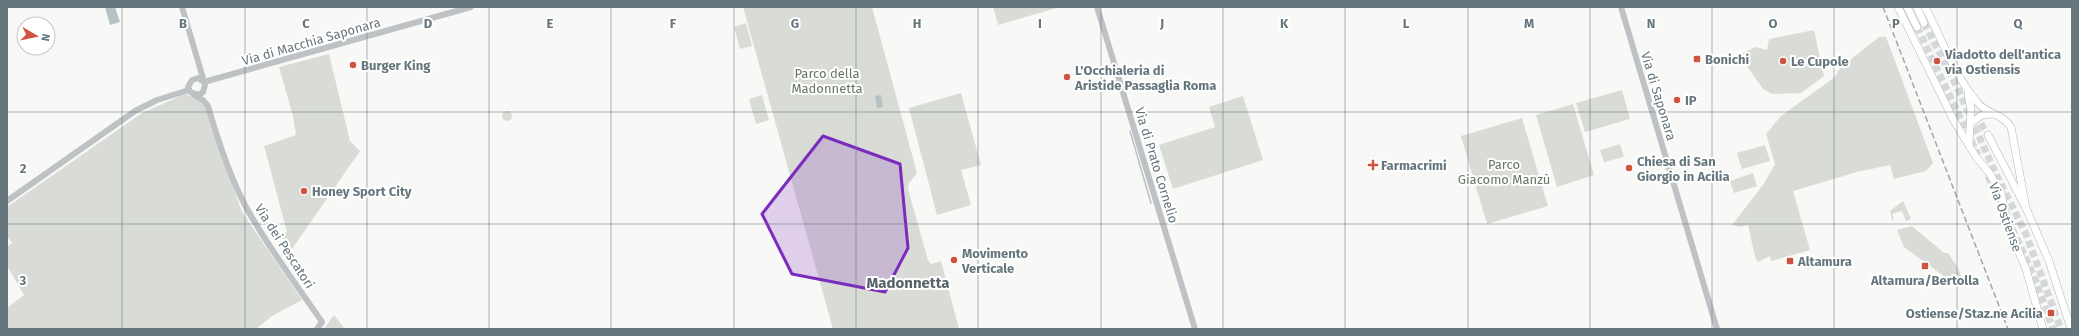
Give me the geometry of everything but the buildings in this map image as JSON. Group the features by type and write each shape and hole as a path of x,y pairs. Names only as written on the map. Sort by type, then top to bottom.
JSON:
{"main road":[{"name":"Via Ostiense","path":"1898,7 1953,119 2001,193 2009,229 2026,269 2043,329"},
{"path":"1907,7 1917,27"},
{"path":"1917,7 1924,23"},
{"path":"1925,7 1971,104 1971,123 1968,139 1970,147"},
{"path":"1964,87 1982,107 2007,121 2012,130 2026,208"},
{"path":"1971,123 1984,114 1997,115"},
{"path":"1988,134 2026,208 2049,261 2071,329"}],"street":[{"path":"182,7 204,82 205,87 203,92 199,95 194,95 189,90 189,84 193,79 198,78 204,82"},
{"name":"Via di Macchia Saponara","path":"204,82 471,7"},
{"name":"Via di Prato Cornelio","path":"1097,7 1195,329"},
{"name":"Via di Saponara","path":"1621,7 1717,329"},
{"path":"7,200 135,111 157,100 189,90"},
{"name":"Via dei Pescatori","path":"194,95 203,100 208,106 226,161 256,224 322,322 317,329"}],"highlighted area":[{"path":"823,136 900,164 908,248 885,292 792,274 762,214"}],"green space":[{"name":"Parco della Madonnetta","path":"743,7 872,7 917,173 909,183 908,189 928,260 931,264 941,261 959,329 833,329"},
{"path":"993,7 1060,7 998,25"},
{"path":"746,23 752,46 740,49 734,27"},
{"name":"Le Cupole","path":"1814,30 1824,76 1801,93 1772,94 1763,89 1748,68 1743,53 1756,47 1767,50 1769,39"},
{"path":"1879,37 1886,37 1933,163 1926,171 1894,179 1890,165 1857,172 1793,191 1810,250 1771,261 1770,256 1758,262 1755,257 1748,225 1741,227 1732,225 1763,185 1775,164 1766,134 1781,116 1835,77 1840,68"},
{"name":"Honey Sport City","path":"329,54 350,141 360,151 292,249 281,235 287,232 264,146 296,135 293,116 279,67"},
{"path":"1622,90 1630,119 1585,132 1576,103"},
{"path":"961,93 981,165 961,170 971,205 937,215 909,108"},
{"path":"185,94 200,100 205,106 242,212 302,300 272,316 256,329 7,329 7,308 24,295 7,266 7,247 12,243 7,236 7,207 142,113"},
{"path":"762,95 769,120 756,124 749,99"},
{"path":"1243,96 1263,160 1173,189 1159,145 1215,127 1209,107"},
{"path":"1573,104 1594,175 1557,187 1536,115"},
{"path":"505,111 509,111 512,116 509,121 505,121 502,118 502,114"},
{"name":"Parco Giacomo Manzù","path":"1522,118 1548,206 1487,224 1461,136"},
{"path":"1620,144 1624,157 1604,162 1600,150"},
{"path":"1765,145 1770,161 1742,169 1737,153"},
{"path":"1753,173 1757,186 1734,193 1730,181"},
{"path":"1903,201 1911,219 1906,221 1902,211 1892,214 1894,219 1892,220 1890,211"},
{"path":"1912,226 1944,253 1948,253 1958,268 1961,276 1949,280 1904,247 1897,230"},
{"path":"334,315 345,329 324,329"}],"shaded area":[{"path":"105,7 115,7 120,22 110,25"},
{"path":"881,95 883,107 877,108 875,96"}],"waterway":[{"path":"1130,131 1151,203"}],"tunnel":[{"path":"1924,23 1957,87 1995,172 2026,234 2061,329"},
{"path":"1917,27 1978,155"},
{"path":"1969,106 1988,135"},
{"path":"1988,176 2002,206"},
{"path":"2008,219 2035,279 2053,329"}],"railway":[{"path":"1883,7 2008,329"}],"place":[{"name":"Bonichi","path":"1697,59"},
{"name":"Le Cupole","path":"1783,61"},
{"name":"Viadotto dell'antica via Ostiensis","path":"1937,61"},
{"name":"Burger King","path":"353,65"},
{"name":"L'Occhialeria di Aristide Passaglia Roma","path":"1067,77"},
{"name":"IP","path":"1677,100"},
{"name":"Farmacrimi","path":"1373,165"},
{"name":"Chiesa di San Giorgio in Acilia","path":"1629,168"},
{"name":"Honey Sport City","path":"304,191"},
{"name":"Movimento Verticale","path":"954,260"},
{"name":"Altamura","path":"1790,261"},
{"name":"Altamura/Bertolla","path":"1925,266"},
{"name":"Ostiense/Staz.ne Acilia","path":"2051,313"}],"district":[{"name":"Madonnetta","path":"908,283"}]}
